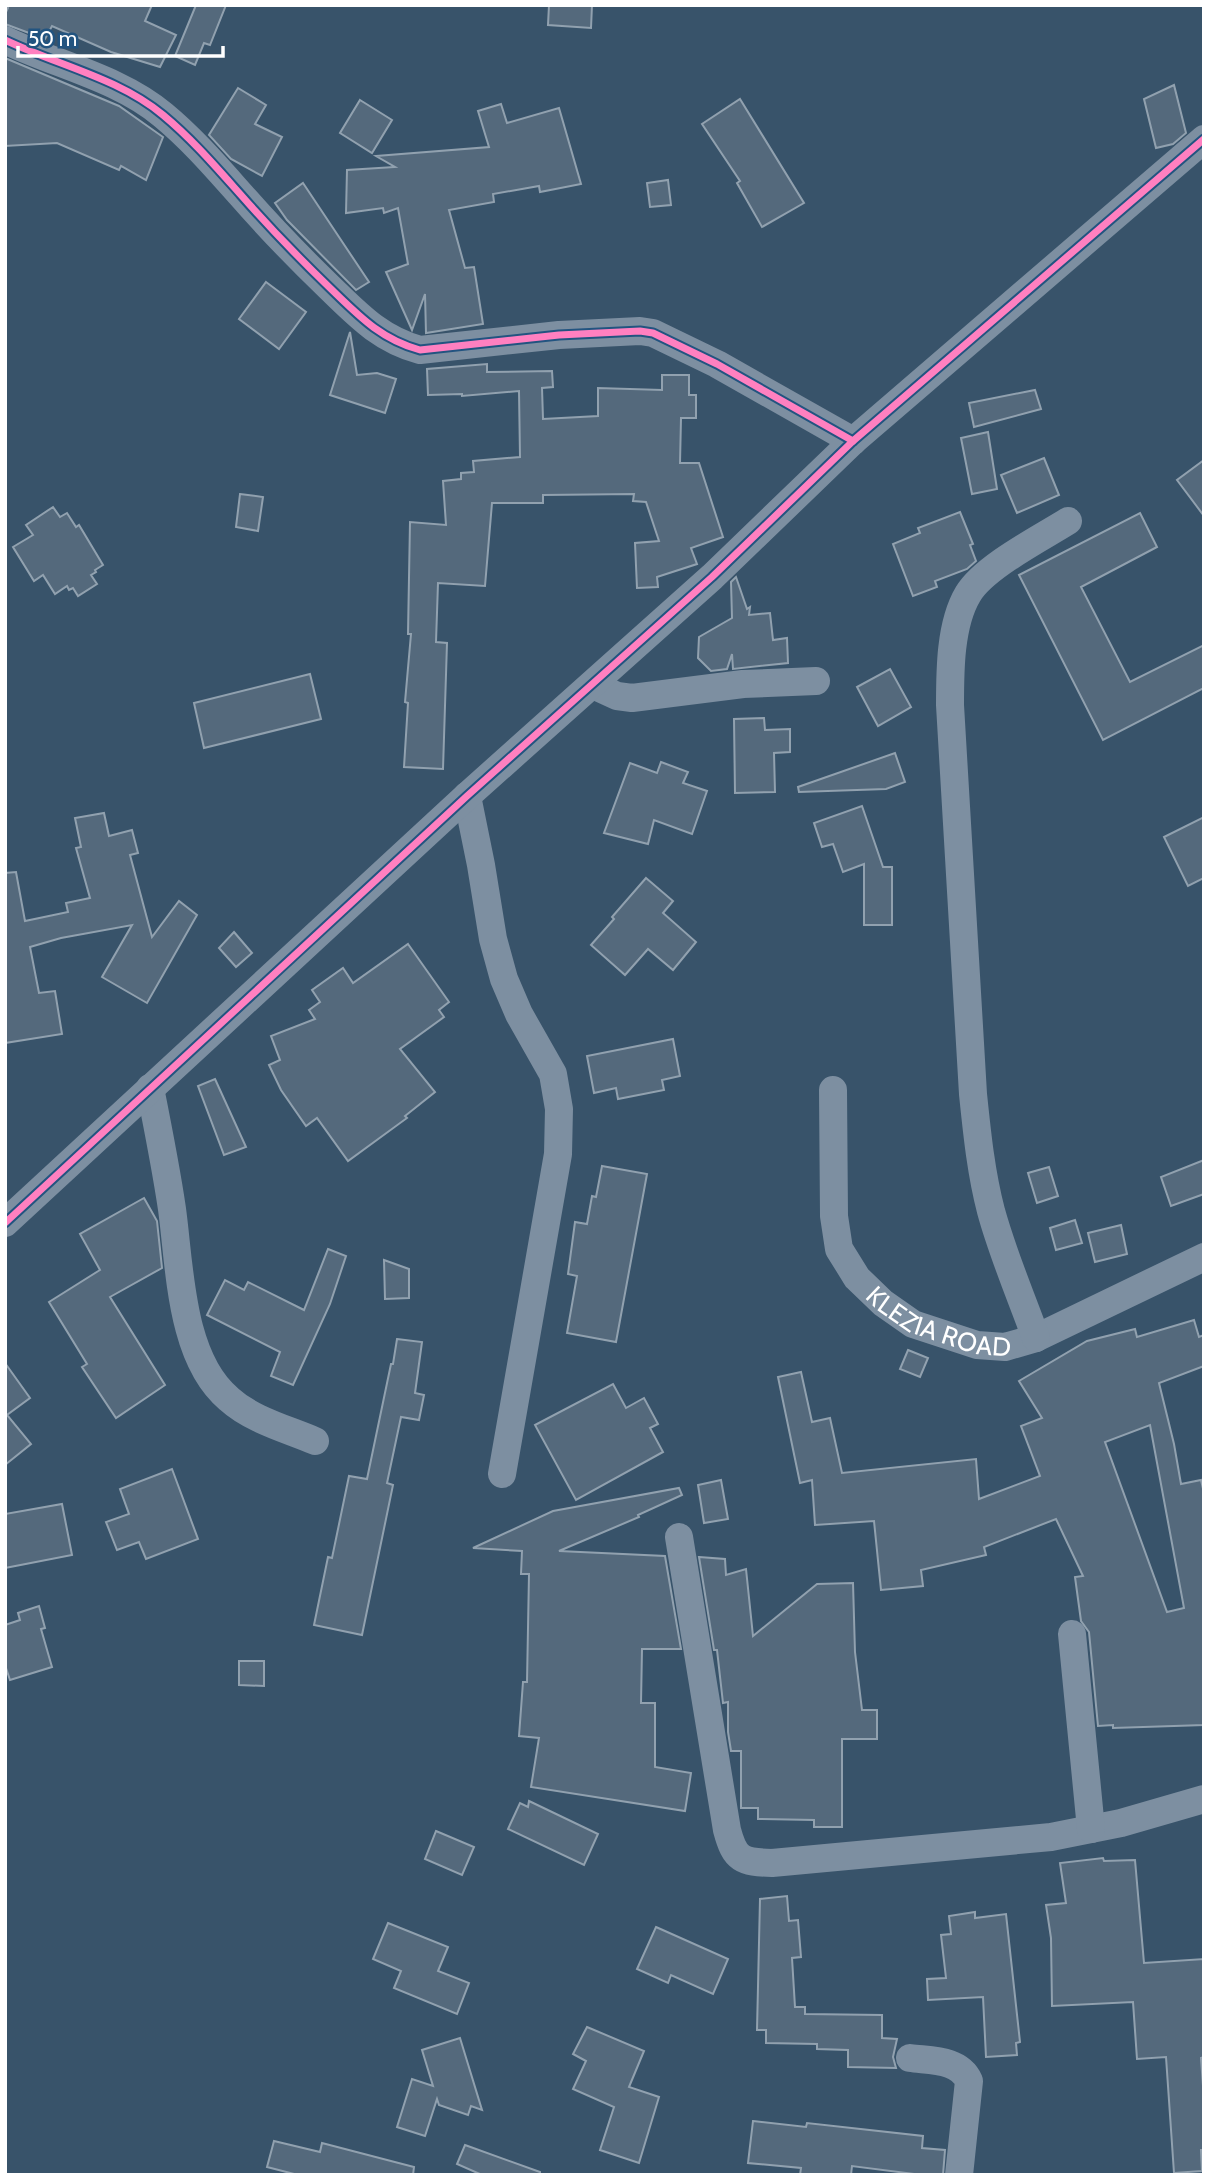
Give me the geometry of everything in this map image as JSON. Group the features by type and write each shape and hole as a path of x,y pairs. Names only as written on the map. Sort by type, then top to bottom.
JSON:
{"street":[{"path":"5,40 149,104 189,137 293,251 384,337 419,350 559,335 640,331 653,334 718,364 853,441"},
{"path":"5,1223 467,796 712,577 853,441 1204,139"},
{"path":"1036,1338 991,1210 979,1149 973,1094 950,705 951,663 957,625 968,593 992,570 1068,521"},
{"path":"593,685 617,696 632,698 743,684 816,681"},
{"path":"467,796 493,939 504,979 519,1014 553,1074 559,1110 558,1154 502,1474"},
{"path":"150,1088 163,1150 188,1320 197,1352 210,1376 228,1399 254,1416 315,1441"},
{"name":"KLEZIA ROAD","path":"833,1090 834,1216 839,1249 857,1278 883,1303 913,1324 977,1345 1005,1347 1036,1338 1204,1257"},
{"path":"679,1537 727,1830 732,1849 739,1858 750,1863 772,1863 1051,1837 1204,1799"},
{"path":"1072,1634 1091,1829"},
{"path":"910,2058 958,2067 969,2081 959,2175"}],"building":[{"path":"5,5 152,5 145,21 176,35 160,67 111,52 52,26 45,39 5,24 8,8"},
{"path":"196,5 226,5 210,45 204,43 195,65 175,56"},
{"path":"549,5 592,5 591,28 548,25"},
{"path":"5,58 119,106 163,137 146,180 121,166 119,170 57,143 5,146"},
{"path":"1174,85 1186,133 1173,144 1156,148 1144,99"},
{"path":"238,88 266,105 255,124 282,137 262,176 231,159 209,135"},
{"path":"740,99 804,203 762,227 737,183 740,181 702,124"},
{"path":"360,100 392,120 372,153 340,133"},
{"path":"501,104 507,123 559,108 581,184 540,192 539,186 493,194 494,202 449,210 465,268 474,267 483,324 426,333 425,294 412,330 386,272 408,264 398,208 384,213 383,208 346,213 347,170 395,167 376,156 489,147 478,111"},
{"path":"668,180 671,205 650,207 647,183"},
{"path":"303,183 369,282 356,290 287,220 275,203"},
{"path":"266,282 306,312 279,349 239,319"},
{"path":"350,332 357,375 377,373 396,379 385,413 330,395"},
{"path":"487,364 487,372 552,371 553,387 542,388 543,419 598,416 598,388 662,390 662,375 689,375 689,395 696,395 696,418 681,418 680,463 699,463 723,537 691,548 697,564 657,577 658,587 637,588 635,543 659,541 646,502 633,501 634,494 543,495 543,503 492,503 485,586 438,583 436,642 447,643 443,769 404,767 408,703 405,702 411,634 408,634 410,522 446,525 443,481 461,479 461,473 474,472 473,461 520,457 519,391 462,396 428,395 427,369"},
{"path":"1035,390 1041,409 974,427 969,403"},
{"path":"988,432 997,489 972,494 961,438"},
{"path":"1044,458 1059,495 1017,513 1001,475"},
{"path":"1204,460 1204,516 1177,480"},
{"path":"240,494 263,497 258,531 236,527"},
{"path":"53,507 60,517 67,513 76,527 79,525 103,565 91,575 97,584 78,596 73,588 69,590 67,586 55,594 43,575 34,581 13,547 33,535 26,525"},
{"path":"960,512 973,544 970,545 976,561 967,569 935,581 937,587 913,596 893,544 920,533 918,528"},
{"path":"1140,513 1157,547 1081,587 1130,682 1204,645 1204,688 1103,740 1019,575"},
{"path":"736,577 747,609 750,607 749,615 770,613 773,640 787,638 788,663 733,669 732,654 727,669 711,671 698,658 699,637 732,618 731,582"},
{"path":"890,669 911,707 878,726 857,687"},
{"path":"310,674 321,719 204,748 194,703"},
{"path":"764,718 765,730 790,729 790,752 774,753 775,792 735,793 734,719"},
{"path":"895,753 905,782 886,789 799,792 798,787"},
{"path":"661,762 688,772 683,783 707,791 692,834 654,820 648,844 604,833 630,763 657,773"},
{"path":"862,806 883,867 892,867 892,925 864,925 864,864 843,872 833,844 822,847 814,823"},
{"path":"104,813 109,836 132,830 138,853 130,855 152,937 179,901 197,915 147,1003 102,977 132,925 61,938 30,947 39,993 55,991 62,1034 5,1043 5,873 16,872 25,921 68,912 66,903 90,898 76,848 81,847 75,818"},
{"path":"1204,817 1204,878 1188,886 1164,837"},
{"path":"646,878 673,901 663,913 696,942 673,970 648,949 625,975 591,945"},
{"path":"234,932 252,953 236,967 219,948"},
{"path":"408,944 449,1002 439,1010 444,1017 400,1049 435,1092 405,1116 407,1118 348,1161 317,1118 306,1126 281,1090 269,1065 280,1060 271,1036 315,1019 309,1010 320,1002 312,990 343,968 353,983"},
{"path":"673,1039 680,1076 662,1080 664,1090 618,1099 616,1088 594,1093 587,1056"},
{"path":"215,1079 246,1147 224,1155 198,1086"},
{"path":"1204,1160 1204,1194 1171,1206 1161,1177"},
{"path":"602,1166 647,1174 616,1342 567,1333 577,1276 568,1274 575,1222 587,1224 592,1196 596,1197"},
{"path":"1049,1167 1058,1196 1037,1203 1028,1173"},
{"path":"144,1198 157,1221 162,1268 110,1297 165,1385 116,1418 82,1367 87,1364 49,1302 100,1270 80,1234"},
{"path":"1075,1220 1082,1243 1056,1250 1050,1228"},
{"path":"1121,1225 1127,1254 1095,1262 1088,1233"},
{"path":"328,1249 346,1256 330,1304 293,1385 271,1376 280,1352 207,1315 225,1280 244,1290 248,1282 304,1310"},
{"path":"384,1260 409,1269 409,1298 385,1299"},
{"path":"1194,1320 1199,1337 1204,1335 1204,1366 1159,1383 1181,1484 1201,1480 1204,1493 1204,1725 1113,1728 1113,1725 1098,1726 1089,1632 1081,1621 1075,1577 1083,1576 1056,1519 984,1547 986,1555 921,1570 923,1586 881,1590 874,1521 815,1525 812,1480 800,1483 778,1377 801,1372 812,1422 830,1418 842,1473 976,1459 979,1499 1040,1476 1021,1426 1042,1418 1019,1381 1087,1341 1135,1329 1137,1337","holes":["1150,1425 1184,1608 1167,1612 1105,1442"]},
{"path":"397,1339 422,1342 415,1393 424,1395 419,1420 401,1417 387,1483 393,1485 362,1635 314,1625 328,1557 332,1558 349,1476 367,1479"},
{"path":"908,1350 928,1358 920,1377 900,1369"},
{"path":"5,1363 30,1398 7,1415 31,1444 5,1465"},
{"path":"613,1384 626,1408 644,1398 658,1424 650,1428 663,1452 576,1500 535,1425"},
{"path":"172,1469 198,1539 146,1559 139,1542 117,1550 106,1522 129,1514 120,1489"},
{"path":"721,1480 728,1519 704,1523 698,1485"},
{"path":"679,1488 682,1495 638,1515 639,1517 559,1551 665,1556 681,1649 642,1649 641,1703 655,1703 655,1767 691,1773 685,1811 531,1787 539,1738 519,1736 523,1682 527,1682 529,1574 521,1574 522,1551 473,1548 553,1511"},
{"path":"62,1504 72,1555 5,1568 5,1514"},
{"path":"699,1557 725,1559 726,1575 746,1569 753,1636 817,1584 853,1583 855,1652 862,1710 877,1710 877,1739 842,1739 842,1827 814,1827 814,1820 758,1819 758,1808 741,1808 741,1751 731,1751 728,1702 723,1703 717,1650 714,1650"},
{"path":"39,1606 45,1628 41,1629 52,1667 10,1680 5,1665 5,1625 20,1620 18,1613"},
{"path":"239,1661 264,1661 264,1686 239,1685"},
{"path":"529,1801 598,1834 584,1865 508,1829 520,1803 528,1807"},
{"path":"436,1831 474,1847 462,1875 425,1859"},
{"path":"1103,1858 1104,1861 1135,1860 1144,1963 1204,1959 1202,2171 1174,2173 1166,2057 1137,2059 1133,2002 1052,2006 1051,1938 1046,1905 1066,1903 1060,1863"},
{"path":"787,1896 789,1921 798,1920 801,1957 792,1958 795,2007 805,2007 805,2014 882,2015 882,2038 897,2039 893,2057 896,2068 848,2067 848,2050 817,2049 817,2044 766,2043 766,2030 757,2030 760,1899"},
{"path":"975,1912 975,1918 1006,1914 1020,2042 1016,2043 1017,2055 986,2057 983,1997 928,2000 927,1979 946,1978 941,1935 951,1934 949,1916"},
{"path":"388,1923 448,1947 438,1971 469,1983 457,2014 394,1988 401,1971 373,1959"},
{"path":"656,1927 728,1959 713,1994 671,1975 668,1983 637,1969"},
{"path":"587,2027 644,2051 629,2087 659,2097 639,2163 600,2150 614,2107 573,2089 586,2061 573,2054"},
{"path":"460,2038 482,2110 471,2106 468,2115 439,2105 437,2099 425,2136 397,2127 412,2079 433,2086 422,2050"},
{"path":"753,2121 806,2127 807,2123 923,2136 922,2148 945,2150 943,2175 852,2166 851,2175 800,2175 801,2168 748,2163"},
{"path":"274,2141 320,2152 322,2143 414,2167 413,2175 298,2175 267,2167"},
{"path":"465,2145 540,2172 540,2175 482,2175 457,2164"}],"cycle path":[{"path":"5,40 127,91 163,115 204,154 273,231 318,276 360,316 393,339 420,350 559,335 640,331 653,333 717,364 853,441"},
{"path":"5,1223 467,796 712,577 853,441 1204,139"}]}
